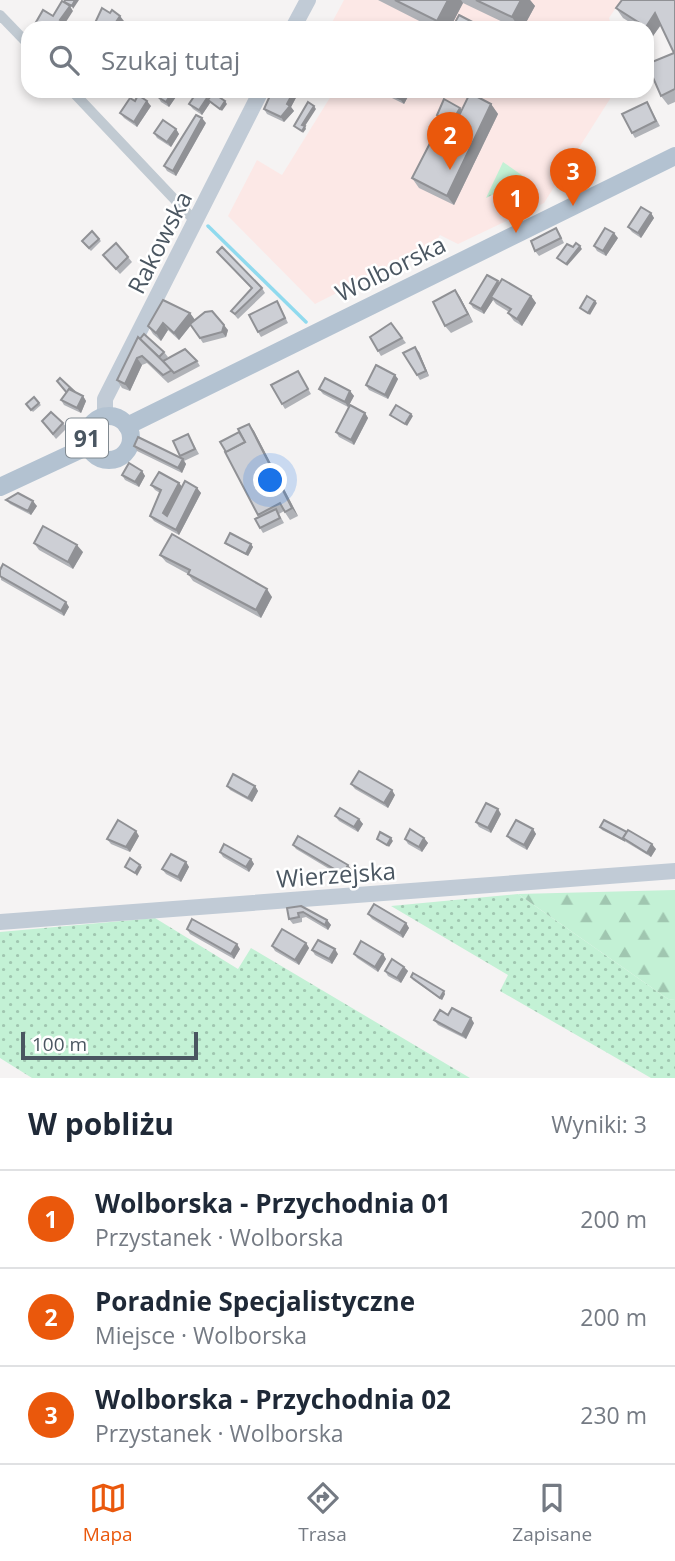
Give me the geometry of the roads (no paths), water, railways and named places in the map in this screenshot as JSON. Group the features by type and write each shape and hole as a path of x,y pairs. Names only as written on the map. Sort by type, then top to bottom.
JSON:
{"main road":[{"name":"Wolborska","path":"127,426 675,156"},
{"name":"91","path":"105,416 120,419 127,426 130,444 118,457 100,458 88,446 90,427 105,416"},
{"name":"91","path":"0,487 88,446"}],"street":[{"path":"297,21 308,0"},
{"path":"0,15 21,37"},
{"path":"79,98 195,221"},
{"name":"Rakowska","path":"105,416 105,398 257,98"},
{"name":"Wierzejska","path":"0,922 675,870"}],"waterway":[{"path":"208,226 306,322"}],"place":[{"name":"Poradnie Specjalistyczne","path":"450,170"},
{"name":"Wolborska - Przychodnia 02","path":"573,206"},
{"name":"Wolborska - Przychodnia 01","path":"516,233"}]}
